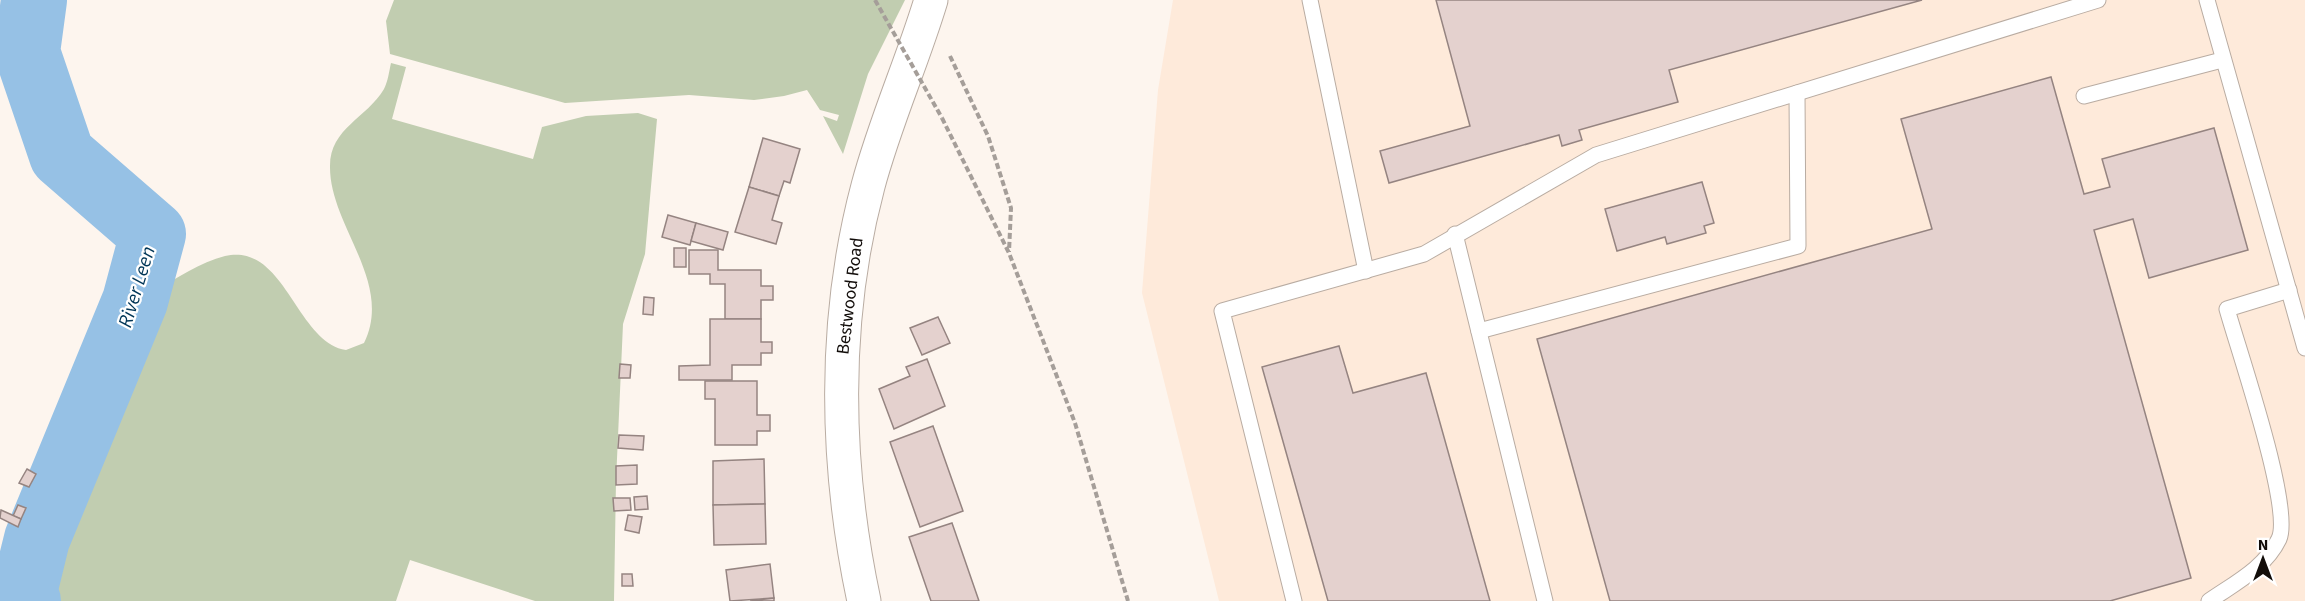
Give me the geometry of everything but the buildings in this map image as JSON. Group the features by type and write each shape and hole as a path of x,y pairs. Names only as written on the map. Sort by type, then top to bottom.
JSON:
{"main road":[{"name":"Bestwood Road","path":"864,601 850,535 844,461 842,367 848,280 868,185 931,0"}],"lane":[{"path":"1310,0 1366,271"},
{"path":"1293,601 1222,311 1424,254 1455,234 1596,155 2098,0"},
{"path":"2207,0 2222,60 2305,348"},
{"path":"2084,96 2222,60"},
{"path":"1479,331 1798,246 1797,93"},
{"path":"1455,234 1545,601"},
{"path":"2209,601 2266,561 2281,536 2278,484 2226,309 2289,290"}],"path":[{"path":"875,0 942,118 1009,253 1075,423 1128,601"},
{"path":"947,48 987,136 1011,208 1009,253"}],"shaded area":[{"path":"1173,0 2305,0 2305,601 1219,601 1142,293 1158,90"}],"green space":[{"path":"394,0 905,0 868,74 843,154 823,116 837,121 839,115 820,110 807,90 754,100 689,95 565,103 390,54 386,21"},
{"path":"391,63 406,67 392,119 533,159 542,127 586,116 638,113 657,119 645,254 623,324 616,481 614,601 535,601 410,560 396,601 43,601 43,575 51,544 155,291 207,262 225,256 245,256 262,264 276,277 314,330 329,343 346,350 364,343 371,320 371,298 366,276 332,188 330,166 336,142 384,89"}],"waterway":[{"name":"River Leen","path":"28,601 23,596 37,539 135,301 153,234 62,155 27,52 34,0"}]}
